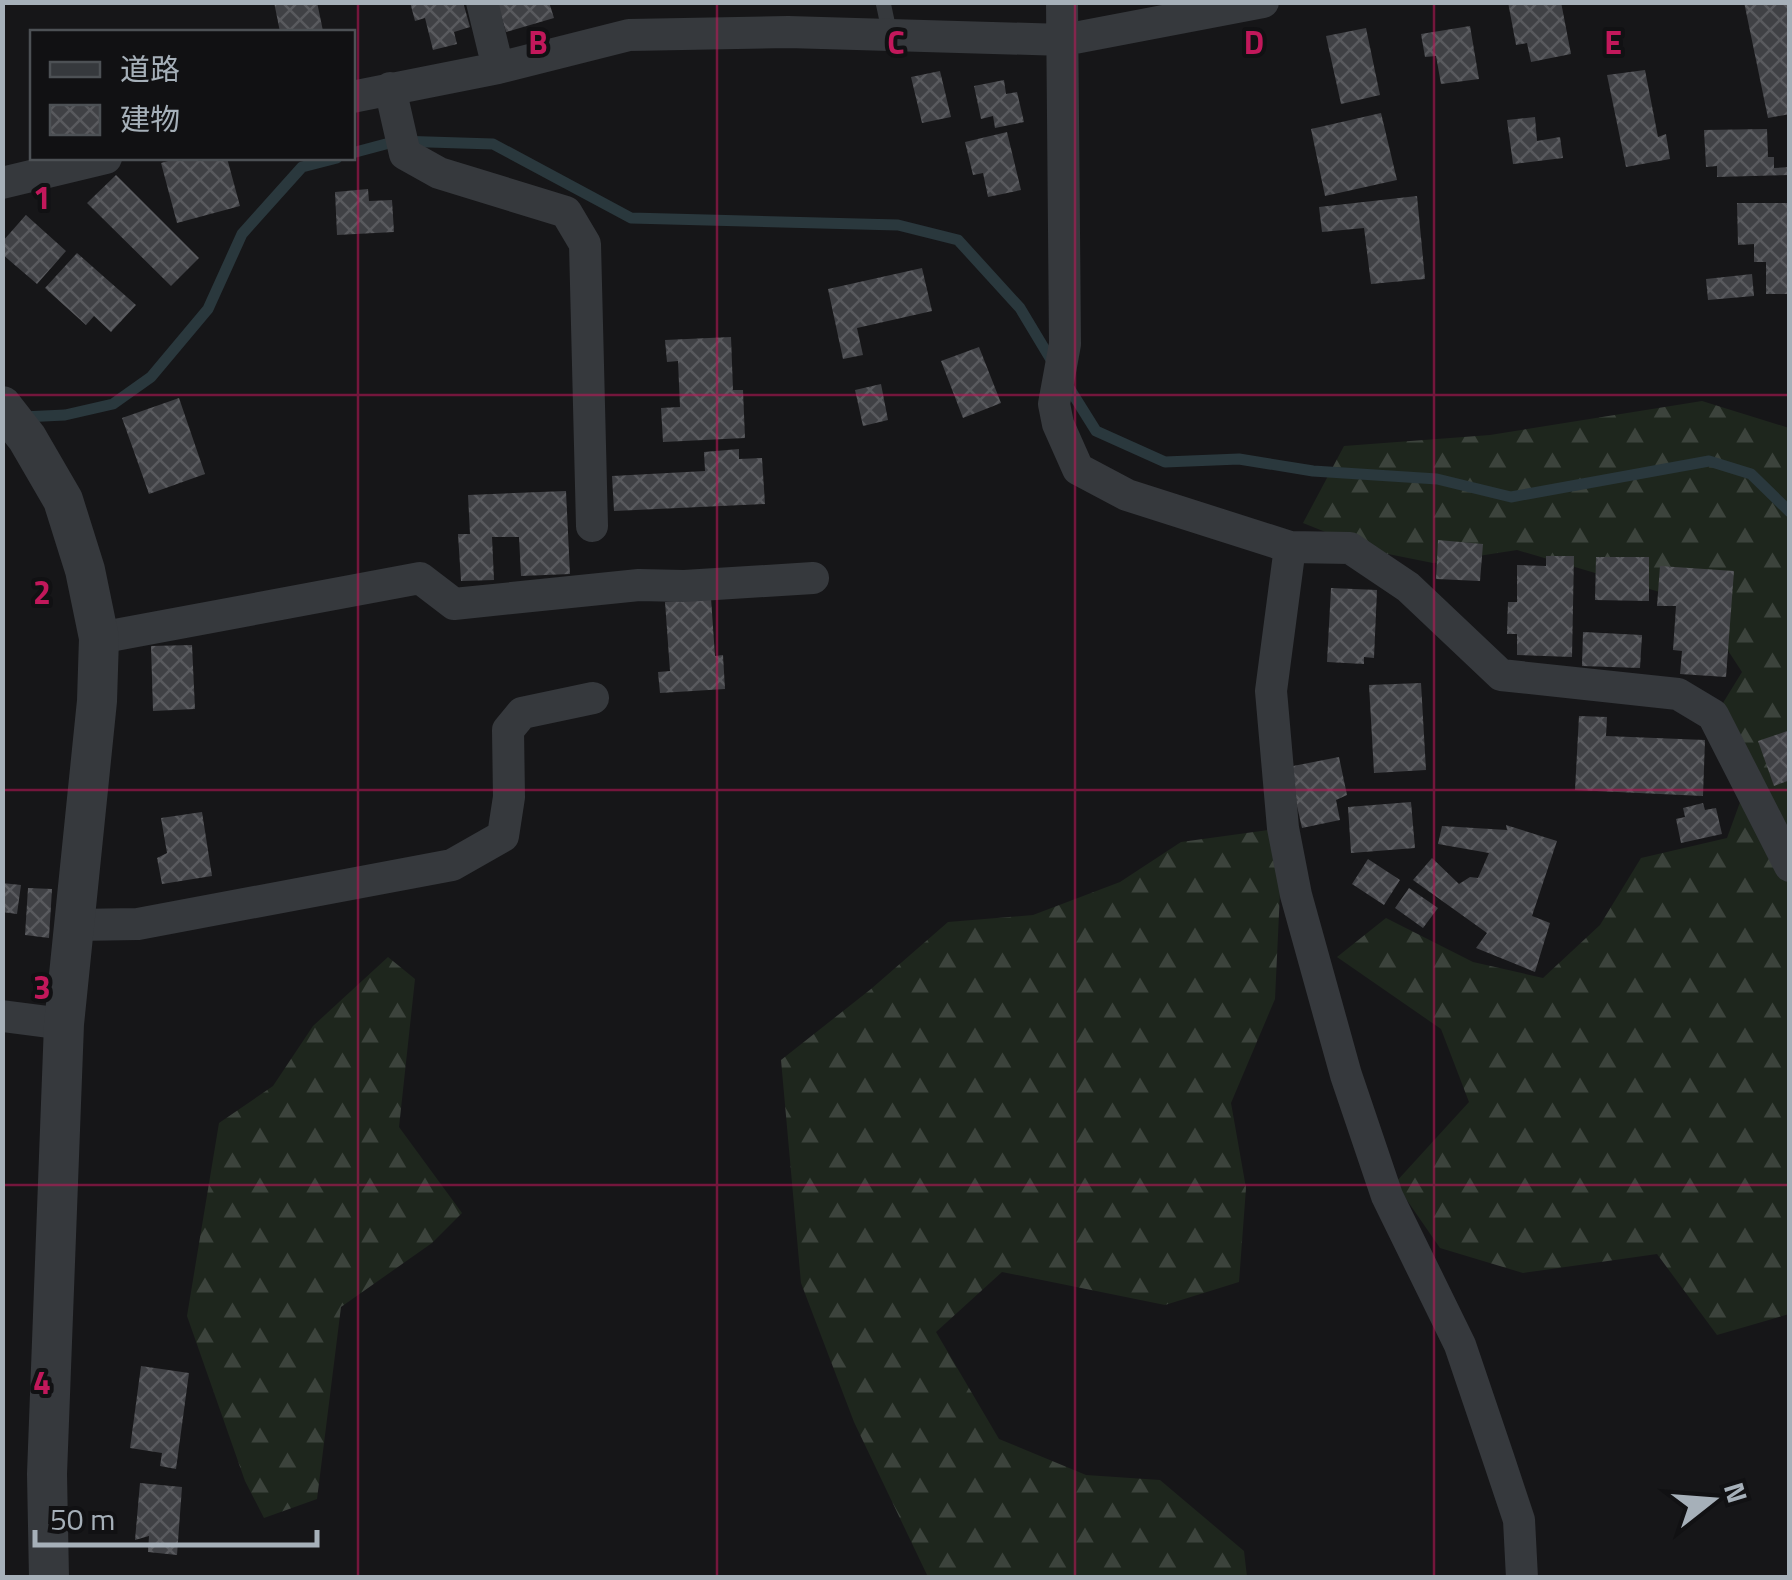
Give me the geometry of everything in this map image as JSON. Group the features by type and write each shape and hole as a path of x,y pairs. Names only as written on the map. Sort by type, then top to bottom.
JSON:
{"street":[{"path":"482,2 498,68"},
{"path":"1062,2 1065,344 1054,404 1058,424 1078,468 1127,495 1290,546 1350,548 1408,588 1500,675 1678,694 1713,714 1790,866"},
{"path":"355,97 392,97 629,35 788,32 887,18 1064,40 1263,2"},
{"path":"392,97 405,154 439,173 566,212 584,244 592,526"},
{"path":"2,183 98,160"},
{"path":"2,406 27,438 62,500 85,570 99,638 97,701 64,1024 47,1474 49,1578"},
{"path":"1290,546 1272,691 1282,828 1296,896 1346,1075 1386,1196 1460,1345 1499,1460 1518,1520 1522,1578"},
{"path":"99,638 420,578 454,604 639,585 813,578"},
{"path":"75,924 138,924 452,865 503,836 508,797 508,730 522,714 593,698"},
{"path":"2,1016 64,1024"}],"green space":[{"path":"1702,401 1789,428 1789,1314 1717,1335 1657,1254 1523,1273 1440,1248 1395,1183 1469,1102 1441,1029 1337,957 1386,918 1473,962 1543,978 1600,925 1641,858 1727,838 1747,783 1718,711 1742,672 1697,603 1517,550 1433,563 1373,551 1303,523 1344,446 1490,435"},
{"path":"1283,828 1275,999 1231,1103 1246,1188 1239,1282 1165,1305 1002,1272 936,1332 999,1439 1086,1475 1160,1480 1244,1551 1247,1577 928,1577 854,1422 801,1283 781,1060 948,922 1033,915 1120,882 1181,842"},
{"path":"388,957 415,979 399,1127 462,1213 432,1243 341,1307 317,1499 264,1518 245,1481 187,1316 219,1123 273,1086 313,1026"}],"building":[{"path":"274,2 317,2 323,30 280,30"},
{"path":"410,2 463,2 470,27 454,32 457,44 433,50 425,18 415,21"},
{"path":"497,2 549,2 554,18 506,32"},
{"path":"1508,2 1561,2 1571,54 1531,62 1527,43 1516,45"},
{"path":"1744,2 1790,2 1790,114 1768,118"},
{"path":"1470,26 1479,79 1441,84 1436,56 1425,57 1421,34"},
{"path":"1366,28 1380,95 1341,104 1326,36"},
{"path":"1645,70 1658,137 1666,134 1670,159 1626,167 1607,75"},
{"path":"940,71 951,117 922,123 911,77"},
{"path":"1004,80 1006,94 1017,92 1024,122 995,128 993,116 981,119 974,86"},
{"path":"1381,113 1397,180 1325,196 1311,129"},
{"path":"1535,117 1537,141 1560,137 1563,158 1513,164 1507,120"},
{"path":"1767,129 1768,157 1774,157 1774,168 1790,167 1790,175 1717,177 1717,166 1706,167 1704,130"},
{"path":"1007,132 1021,190 988,197 983,173 973,175 965,142"},
{"path":"228,160 240,206 177,223 161,163"},
{"path":"116,175 199,258 171,286 87,203"},
{"path":"368,189 369,201 392,200 394,232 337,235 335,192"},
{"path":"1417,196 1425,279 1371,284 1364,228 1322,232 1319,207"},
{"path":"1737,203 1790,203 1790,294 1766,294 1766,262 1754,262 1754,244 1738,245"},
{"path":"26,215 66,251 37,284 2,254 2,242"},
{"path":"77,253 136,305 111,332 94,316 86,325 45,288"},
{"path":"922,268 932,311 857,328 863,355 843,359 828,289"},
{"path":"1752,274 1754,296 1708,300 1706,279"},
{"path":"731,337 733,390 743,390 745,438 663,442 661,408 680,407 678,361 667,362 665,340"},
{"path":"979,347 1001,403 963,418 941,361"},
{"path":"881,384 888,420 863,426 855,390"},
{"path":"179,398 205,474 149,494 122,418"},
{"path":"739,449 739,459 762,458 765,504 614,511 612,476 705,471 704,452"},
{"path":"566,491 570,574 521,576 519,537 492,537 494,580 461,581 458,534 470,534 468,495"},
{"path":"1438,540 1483,544 1480,581 1436,579"},
{"path":"1546,556 1574,556 1572,657 1517,655 1517,634 1507,634 1508,602 1517,602 1517,565 1546,566"},
{"path":"1596,557 1649,557 1649,601 1595,600"},
{"path":"1660,566 1734,571 1726,677 1680,674 1682,651 1673,650 1676,606 1657,606"},
{"path":"1331,588 1377,590 1374,658 1364,657 1364,664 1327,662"},
{"path":"711,598 715,656 723,655 725,689 660,693 658,672 670,671 665,602"},
{"path":"1583,632 1642,635 1640,668 1582,666"},
{"path":"192,645 195,709 153,711 151,646"},
{"path":"1421,683 1426,770 1374,773 1369,685"},
{"path":"1579,716 1607,717 1606,736 1705,740 1703,796 1575,790"},
{"path":"1790,730 1790,780 1774,786 1758,741"},
{"path":"1339,757 1347,795 1336,800 1340,820 1302,828 1288,767"},
{"path":"1411,802 1415,848 1351,853 1348,807"},
{"path":"1703,803 1705,810 1716,808 1722,834 1681,843 1676,819 1685,817 1683,808"},
{"path":"202,812 212,876 162,884 157,858 167,853 161,818"},
{"path":"1506,825 1557,841 1532,916 1550,923 1535,972 1476,948 1487,933 1413,880 1432,858 1459,884 1470,877 1478,878 1489,853 1438,844 1442,826 1507,830"},
{"path":"1368,859 1400,880 1384,905 1352,884"},
{"path":"2,883 21,885 17,914 2,912"},
{"path":"28,888 52,889 49,938 25,935"},
{"path":"1409,888 1438,908 1423,928 1395,908"},
{"path":"141,1366 189,1373 176,1469 160,1466 162,1453 130,1448"},
{"path":"140,1483 182,1487 177,1555 148,1552 149,1536 135,1540"}],"waterway":[{"path":"355,152 397,141 493,144 631,218 898,225 958,240 1020,308 1053,363"},
{"path":"23,417 65,415 113,404 151,377 208,309 242,234 302,167 329,160"},
{"path":"1066,383 1096,431 1165,462 1239,459 1313,471 1437,479 1511,497 1709,461 1751,474 1790,512"}]}
